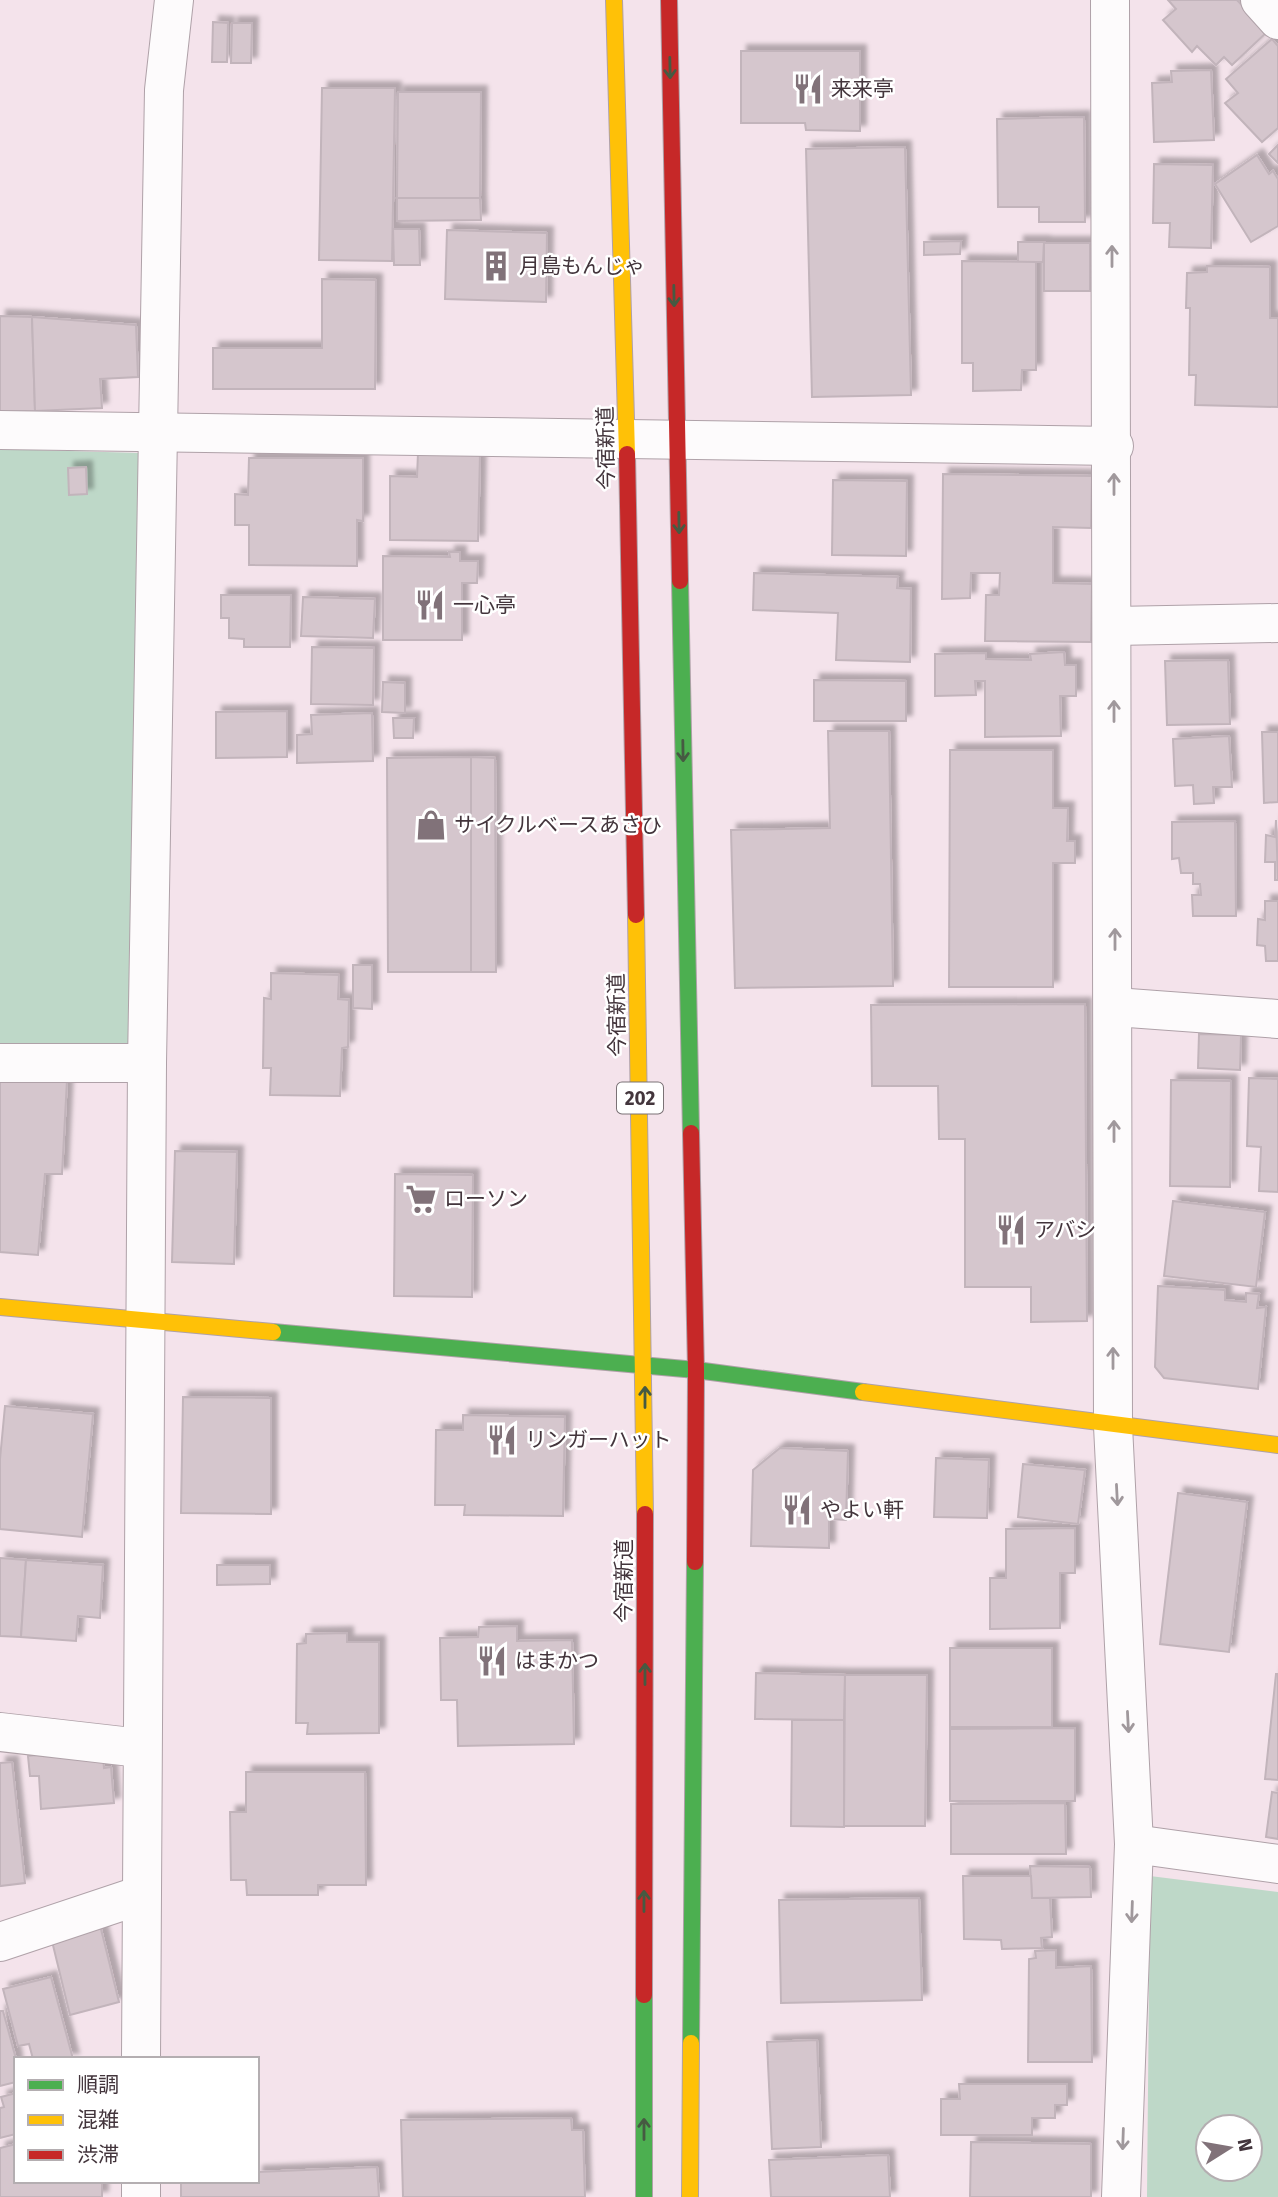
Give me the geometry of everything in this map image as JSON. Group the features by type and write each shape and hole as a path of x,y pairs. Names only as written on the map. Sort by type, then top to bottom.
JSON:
{"main road":[{"name":"今宿新道","path":"614,0 627,440 645,1367 644,2197"},
{"name":"202","path":"669,0 696,1370 690,2197"},
{"path":"0,1307 696,1370 1113,1426 1278,1445"}],"street":[{"path":"141,2057 140,1748 147,1063 164,90 174,0"},
{"path":"1110,0 1114,446 1113,1426 1134,1844 1121,2197"},
{"path":"1260,0 1278,20"},
{"path":"0,430 1114,446"},
{"path":"1114,626 1278,623"},
{"path":"1115,1007 1278,1019"},
{"path":"0,1063 147,1063"},
{"path":"0,1732 140,1748"},
{"path":"1134,1844 1278,1864"},
{"path":"0,1942 141,1895"}],"green space":[{"path":"0,449 140,453 131,1048 0,1048"},
{"path":"1150,1876 1278,1892 1278,2197 1147,2197"}],"building":[{"path":"1168,0 1237,0 1267,32 1232,65 1224,57 1216,65 1197,46 1192,52 1163,20 1176,9"},
{"path":"213,22 228,23 227,62 212,62"},
{"path":"232,23 252,23 251,63 231,63"},
{"path":"1272,39 1278,46 1278,128 1262,142 1225,103 1238,93 1226,79"},
{"path":"741,51 860,51 860,131 806,130 805,123 741,123"},
{"path":"1211,70 1214,140 1154,142 1152,83 1172,82 1171,71"},
{"path":"322,88 395,88 392,261 319,260"},
{"path":"398,92 481,92 480,198 397,198"},
{"path":"1084,117 1085,222 1039,222 1039,207 998,207 997,119"},
{"path":"1278,145 1278,163 1269,154"},
{"path":"905,147 911,395 812,397 806,149"},
{"path":"1257,155 1269,174 1273,171 1278,179 1278,226 1251,242 1215,184"},
{"path":"1154,164 1213,165 1211,248 1169,247 1170,223 1153,223"},
{"path":"397,198 480,198 481,220 397,221"},
{"path":"393,229 419,229 420,265 394,265"},
{"name":"月島もんじゃ","path":"447,230 547,233 546,302 445,299"},
{"path":"961,241 960,254 924,255 924,242"},
{"path":"1018,242 1044,242 1043,262 1018,262"},
{"path":"1044,243 1090,243 1090,291 1044,291"},
{"path":"962,261 1036,262 1036,370 1022,370 1021,390 973,391 973,363 962,363"},
{"path":"1207,266 1270,267 1270,318 1278,318 1278,407 1195,405 1196,375 1189,375 1190,308 1186,308 1187,273 1207,272"},
{"path":"322,279 376,280 375,389 213,389 213,348 322,348"},
{"path":"0,316 32,317 35,411 0,412"},
{"path":"32,317 136,325 138,377 100,379 102,408 35,411"},
{"path":"418,453 480,454 478,541 390,540 390,476 417,477"},
{"path":"249,458 363,458 363,521 357,520 357,566 249,565 249,525 235,525 235,494 248,495"},
{"path":"86,467 87,494 69,495 68,468"},
{"path":"943,474 1092,476 1091,528 1053,527 1053,583 1092,584 1091,642 985,641 986,595 999,595 1000,573 971,573 970,598 942,599"},
{"path":"833,480 907,481 906,556 832,555"},
{"path":"449,552 460,552 460,561 478,561 477,583 462,583 462,640 383,640 383,556 450,557"},
{"path":"754,573 898,577 897,588 911,589 910,662 836,660 838,613 753,610"},
{"path":"221,595 291,595 290,647 244,647 244,639 229,638 229,618 221,618"},
{"path":"303,597 375,599 373,638 301,636"},
{"path":"312,647 374,648 373,705 311,704"},
{"path":"1064,652 1065,665 1076,665 1076,696 1060,696 1061,736 985,737 985,681 975,681 976,695 935,696 935,654 986,653 986,659 1031,660 1030,654"},
{"path":"1228,660 1230,724 1167,725 1165,661"},
{"path":"814,680 906,681 906,721 814,721"},
{"path":"383,682 405,683 405,713 382,712"},
{"path":"287,711 287,757 216,758 216,712"},
{"path":"372,713 373,761 297,763 297,735 312,734 311,715"},
{"path":"393,718 414,718 413,738 394,738"},
{"path":"828,731 889,731 893,986 735,988 731,830 830,828"},
{"path":"1262,732 1278,732 1278,802 1264,803"},
{"path":"1229,736 1232,787 1213,787 1214,803 1194,804 1193,785 1175,786 1173,739"},
{"path":"950,750 1053,750 1053,808 1068,808 1067,841 1075,841 1075,863 1053,863 1053,987 949,987"},
{"path":"471,757 471,972 388,972 387,758"},
{"path":"471,757 495,758 496,972 471,972"},
{"path":"1276,820 1278,880 1275,880 1275,862 1265,862 1266,835 1275,837"},
{"path":"1235,821 1236,916 1193,916 1192,895 1201,895 1200,884 1193,884 1193,873 1181,873 1179,858 1172,859 1172,822"},
{"path":"1265,901 1278,901 1278,961 1266,961 1265,946 1257,945 1258,919 1265,920"},
{"path":"353,965 372,965 372,1009 353,1008"},
{"path":"271,973 339,975 338,999 349,1000 348,1047 342,1048 340,1096 270,1095 271,1068 263,1068 264,998 271,999"},
{"path":"1085,1004 1087,1321 1031,1322 1031,1287 965,1287 965,1139 939,1139 938,1086 872,1086 871,1005"},
{"path":"1199,1034 1241,1035 1240,1070 1198,1068"},
{"path":"0,1075 67,1080 62,1174 45,1174 38,1255 0,1252"},
{"path":"1249,1078 1278,1079 1278,1192 1259,1191 1261,1147 1247,1146"},
{"path":"1171,1080 1231,1081 1230,1187 1170,1186"},
{"path":"175,1151 237,1152 234,1264 172,1262"},
{"path":"395,1174 473,1175 472,1297 394,1296"},
{"path":"1173,1201 1265,1212 1256,1287 1164,1276"},
{"path":"1158,1286 1225,1290 1225,1300 1246,1302 1246,1293 1259,1294 1257,1308 1266,1307 1258,1389 1164,1378 1155,1367"},
{"path":"183,1397 271,1398 271,1514 181,1513"},
{"path":"5,1406 93,1414 82,1537 0,1529 0,1459"},
{"path":"463,1415 565,1417 563,1516 464,1515 465,1505 435,1505 436,1430 463,1430"},
{"path":"780,1448 848,1451 846,1520 829,1519 829,1548 751,1546 753,1470"},
{"path":"936,1458 989,1460 987,1518 934,1517"},
{"path":"1023,1464 1085,1470 1078,1524 1018,1517"},
{"path":"1178,1493 1247,1502 1229,1652 1160,1644"},
{"path":"1075,1528 1075,1573 1060,1573 1060,1628 990,1629 990,1578 1006,1578 1006,1529"},
{"path":"0,1558 26,1560 21,1637 0,1636"},
{"path":"26,1560 103,1565 100,1618 78,1616 76,1641 21,1637"},
{"path":"217,1565 270,1565 270,1584 217,1585"},
{"path":"517,1626 517,1641 572,1640 574,1744 458,1746 457,1700 441,1700 440,1638 478,1637 479,1627"},
{"path":"347,1633 347,1642 379,1642 379,1733 307,1734 308,1723 296,1723 297,1644 306,1643 306,1634"},
{"path":"950,1648 1052,1648 1052,1727 950,1727"},
{"path":"756,1673 845,1675 844,1720 755,1719"},
{"path":"1278,1674 1278,1780 1265,1779"},
{"path":"845,1675 927,1675 925,1826 844,1826"},
{"path":"792,1720 844,1720 844,1827 791,1826"},
{"path":"1075,1728 1075,1801 950,1801 950,1729"},
{"path":"102,1747 104,1768 111,1767 114,1803 41,1809 39,1776 30,1776 28,1756"},
{"path":"12,1762 25,1883 0,1886 0,1763"},
{"path":"246,1772 365,1772 366,1885 318,1885 318,1895 247,1895 246,1880 231,1880 230,1812 246,1812"},
{"path":"1272,1792 1278,1793 1278,1839 1266,1837"},
{"path":"1065,1803 1066,1854 951,1854 951,1804"},
{"path":"1030,1866 1090,1867 1091,1897 1032,1898"},
{"path":"963,1876 1031,1876 1032,1898 1050,1898 1052,1937 1041,1938 1042,1948 1002,1949 1001,1940 964,1939"},
{"path":"919,1898 922,2000 781,2003 779,1900"},
{"path":"100,1925 119,2002 70,2015 51,1937"},
{"path":"1056,1950 1056,1968 1091,1966 1092,2062 1028,2062 1029,1959 1036,1958 1035,1951"},
{"path":"51,1977 72,2057 32,2057 29,2044 18,2046 3,1989"},
{"path":"0,2011 3,2011 15,2057 14,2082 0,2086"},
{"path":"817,2040 821,2147 772,2149 767,2042"},
{"path":"959,2084 1067,2084 1067,2105 1055,2105 1055,2118 1032,2118 1032,2135 941,2135 941,2099 960,2099"},
{"path":"14,2094 14,2134 0,2138 0,2108 4,2107 1,2097"},
{"path":"571,2118 572,2130 583,2130 585,2197 403,2197 401,2120"},
{"path":"971,2142 1091,2144 1091,2197 970,2197"},
{"path":"14,2144 14,2183 102,2183 102,2197 0,2197 0,2148"},
{"path":"888,2155 890,2197 771,2197 769,2160"},
{"path":"377,2167 379,2197 181,2197 181,2183 259,2183 259,2172"}],"traffic: fast":[{"path":"680,581 691,1133"},
{"path":"273,1332 696,1370 863,1392"},
{"path":"691,2043 695,1562"},
{"path":"644,1995 644,2197"}],"traffic: slow":[{"path":"614,0 627,454"},
{"path":"636,915 645,1514"},
{"path":"0,1307 273,1332"},
{"path":"863,1392 1278,1445"},
{"path":"690,2197 691,2043"}],"traffic: jam":[{"path":"669,0 680,581"},
{"path":"627,454 636,915"},
{"path":"691,1133 696,1370 695,1562"},
{"path":"644,1995 645,1514"}],"place":[{"name":"来来亭","path":"808,89"},
{"name":"月島もんじゃ","path":"496,266"},
{"name":"一心亭","path":"430,605"},
{"name":"サイクルベースあさひ","path":"431,825"},
{"name":"ローソン","path":"421,1199"},
{"name":"アバシ","path":"1011,1230"},
{"name":"リンガーハット","path":"502,1440"},
{"name":"やよい軒","path":"797,1510"},
{"name":"はまかつ","path":"492,1661"}]}
